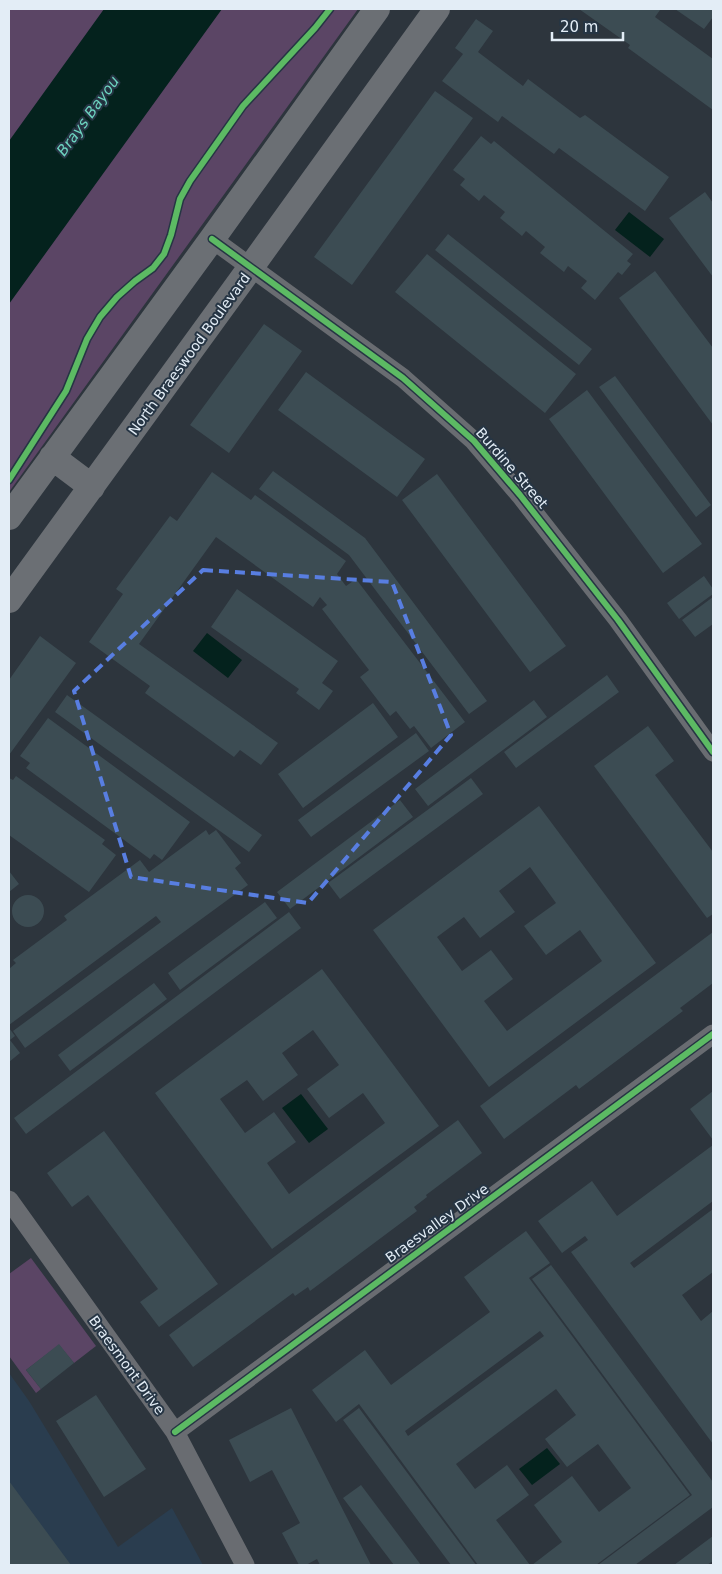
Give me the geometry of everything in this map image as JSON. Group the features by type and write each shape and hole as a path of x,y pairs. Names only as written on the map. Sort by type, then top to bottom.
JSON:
{"main road":[{"path":"9,517 212,239 376,9"},
{"name":"North Braeswood Boulevard","path":"9,600 437,9"},
{"path":"52,457 92,487"}],"street":[{"name":"Burdine Street","path":"212,239 403,378 474,441 520,495 618,620 713,752"},
{"name":"Braesvalley Drive","path":"176,1432 713,1034"},
{"name":"Braesmont Drive","path":"9,1200 176,1432 245,1565"}],"highlighted area":[{"path":"203,570 392,582 451,735 308,903 131,877 74,691"}],"shaded area":[{"path":"9,9 358,9 9,492"},
{"path":"31,1258 96,1346 74,1363 59,1345 26,1370 41,1389 36,1393 9,1356 9,1274"},
{"path":"9,1373 29,1401 118,1547 172,1508 203,1565 9,1565"}],"water":[{"name":"Brays Bayou","path":"104,9 222,9 9,304 9,141"},
{"path":"629,212 664,239 650,257 615,230"},
{"path":"207,633 242,660 228,678 193,651"},
{"path":"301,1094 328,1129 309,1143 282,1108"},
{"path":"547,1448 560,1464 532,1485 519,1469"}],"building":[{"path":"579,9 660,10 655,17 713,59 713,110 628,48 630,45"},
{"path":"675,9 713,9 713,17 704,29"},
{"path":"476,19 493,31 478,52 523,86 528,79 580,118 585,115 669,177 645,211 559,148 554,154 502,116 498,122 442,81 463,54 455,48"},
{"path":"435,91 473,118 352,285 314,257"},
{"path":"481,136 491,144 494,141 633,254 627,261 631,264 622,275 618,272 595,300 581,288 587,281 568,266 564,272 540,253 545,247 526,231 522,236 500,218 505,212 484,195 479,201 460,185 465,179 453,170"},
{"path":"705,192 713,203 713,277 669,218"},
{"path":"448,234 592,349 579,365 435,250"},
{"path":"427,254 576,374 545,413 395,292"},
{"path":"655,271 713,348 713,425 619,298"},
{"path":"264,324 302,351 229,453 190,425"},
{"path":"306,372 425,459 397,497 278,410"},
{"path":"615,376 711,505 696,517 599,387"},
{"path":"587,390 702,544 663,573 549,419"},
{"path":"273,471 365,538 487,701 469,714 349,555 259,489"},
{"path":"212,472 251,500 255,495 346,561 337,574 346,586 356,579 465,722 431,748 414,726 410,729 396,711 390,716 360,677 369,670 322,609 327,605 320,597 313,607 216,537 139,644 278,743 261,765 240,750 234,757 145,693 150,686 89,642 123,594 116,589 170,516 177,521"},
{"path":"437,474 566,646 530,672 402,500"},
{"path":"704,576 713,589 713,594 679,619 667,603"},
{"path":"237,589 338,661 322,683 333,691 319,710 296,693 299,689 211,627"},
{"path":"713,597 713,624 695,637 682,620"},
{"path":"40,636 76,663 9,755 9,680"},
{"path":"607,675 619,692 516,768 504,752"},
{"path":"67,695 262,835 249,852 55,712"},
{"path":"534,700 547,717 428,806 415,789"},
{"path":"373,703 398,737 303,808 278,774"},
{"path":"48,718 190,822 162,860 154,854 150,859 26,768 30,763 20,756"},
{"path":"648,726 674,761 655,775 713,852 713,914 707,918 594,766"},
{"path":"416,733 429,751 311,837 298,820"},
{"path":"16,776 105,840 102,844 116,855 89,892 9,835 9,778 13,780"},
{"path":"471,778 483,794 340,899 328,883"},
{"path":"400,800 413,817 290,909 277,892"},
{"path":"539,806 656,963 489,1087 373,930","holes":["530,867 556,903 524,926 546,955 580,930 602,961 507,1031 484,1001 513,979 491,950 462,971 437,937 464,917 480,938 515,912 499,891"]},
{"path":"206,830 209,835 216,830 241,863 235,868 248,885 25,1048 13,1031 161,922 156,916 9,1025 9,969 16,963 13,960 67,920 64,916 140,860 149,872"},
{"path":"9,871 19,884 9,892"},
{"path":"28,895 40,899 44,911 40,923 28,927 16,923 12,911 16,899"},
{"path":"265,902 277,918 180,990 168,973"},
{"path":"289,912 301,928 26,1134 14,1118"},
{"path":"713,932 713,983 680,1008 683,1011 579,1089 576,1085 504,1139 480,1106"},
{"path":"322,969 439,1126 272,1249 155,1093","holes":["313,1030 339,1065 307,1089 329,1118 363,1093 385,1123 289,1194 267,1163 296,1142 274,1112 245,1133 220,1099 247,1080 263,1101 298,1075 282,1053"]},
{"path":"154,983 167,999 70,1071 58,1055"},
{"path":"9,1028 15,1036 10,1040 20,1053 9,1062"},
{"path":"713,1091 713,1140 690,1109"},
{"path":"458,1120 482,1153 426,1195 427,1197 414,1207 417,1211 310,1291 308,1287 295,1296 293,1293 193,1367 169,1335"},
{"path":"104,1131 218,1284 159,1327 140,1302 158,1289 88,1195 72,1207 47,1173"},
{"path":"713,1145 713,1201 630,1263 634,1268 713,1209 713,1272 682,1295 701,1321 713,1311 713,1444 571,1252 588,1240 585,1236 562,1253 538,1221 592,1181 617,1216"},
{"path":"526,1231 550,1263 529,1278 690,1495 596,1565 532,1565 562,1542 534,1505 572,1476 599,1512 631,1488 598,1444 567,1467 545,1439 576,1415 556,1389 456,1464 475,1489 507,1465 529,1495 496,1520 530,1565 478,1565 359,1404 336,1422 312,1390 365,1350 391,1385 490,1312 464,1277","holes":["540,1331 544,1336 408,1436 405,1431"]},
{"path":"551,1265 713,1482 713,1507 635,1565 598,1565 692,1495 532,1279"},
{"path":"59,1344 74,1363 41,1389 26,1370"},
{"path":"96,1395 146,1469 104,1497 56,1421"},
{"path":"291,1408 371,1565 320,1565 317,1559 306,1565 299,1565 282,1533 300,1523 272,1470 250,1482 229,1440"},
{"path":"359,1408 476,1565 451,1565 343,1420"},
{"path":"9,1481 71,1565 9,1565"},
{"path":"361,1485 421,1565 394,1565 343,1498"},
{"path":"713,1536 713,1561 707,1565 674,1565"}],"cycle path":[{"path":"9,480 66,391 87,339 100,317 117,297 153,268 164,254 180,199 190,181 243,106 315,28 330,9"},
{"path":"212,239 403,378 474,441 520,495 618,620 713,752"},
{"path":"175,1432 713,1034"}]}
